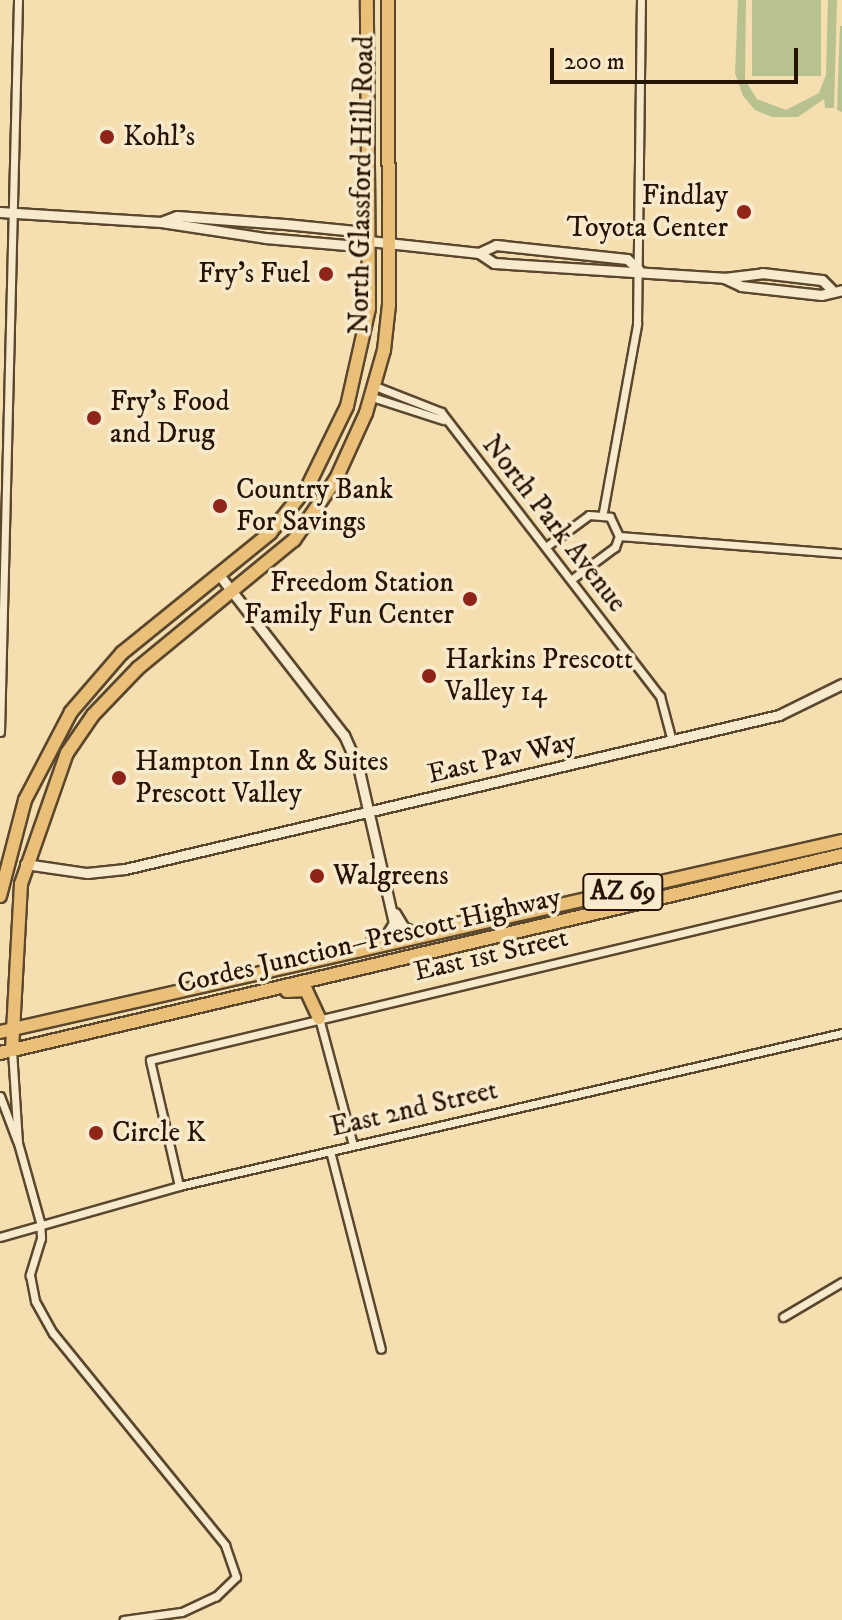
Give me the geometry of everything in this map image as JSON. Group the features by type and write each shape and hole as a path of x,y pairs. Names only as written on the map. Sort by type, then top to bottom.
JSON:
{"main road":[{"name":"North Glassford Hill Road","path":"0,896 4,861 47,750 97,680 220,576 291,509 336,432 367,330 367,0"},
{"name":"North Glassford Hill Road","path":"25,864 67,753 93,715 138,668 234,593 294,540 354,447 374,392 387,331 390,243 388,0"},
{"path":"6,1052 17,918 25,864 20,843 30,809 28,793"},
{"name":"Cordes Junction–Prescott Highway","path":"6,1030 842,841"},
{"name":"Cordes Junction–Prescott Highway","path":"6,1052 842,855"},
{"path":"4,861 15,875 12,905 17,918"},
{"path":"170,1012 206,1011 297,989 314,999 319,1018"}],"street":[{"path":"0,732 18,0"},
{"path":"619,536 603,512 637,324 641,0"},
{"path":"0,212 161,222 265,238 358,246 369,241 390,243 479,253 494,263 627,276 639,270 724,278 741,286 821,295 837,290"},
{"path":"161,222 177,216 285,224 356,231 369,241"},
{"path":"479,253 496,245 627,259 639,270"},
{"path":"724,278 742,272 762,273 822,280 837,290"},
{"name":"North Park Avenue","path":"374,392 443,420 547,546 660,696 672,741"},
{"path":"547,546 589,515 603,512"},
{"path":"619,536 842,553"},
{"path":"572,579 615,547 619,536"},
{"path":"220,576 344,735 370,812 392,908 394,923 384,939 298,964"},
{"name":"East Pav Way","path":"25,864 87,873 125,869 779,715 842,684"},
{"name":"East 1st Street","path":"179,1186 150,1060 842,895"},
{"path":"392,908 404,928 414,931 508,911 573,904"},
{"path":"319,1018 353,1145"},
{"name":"East 2nd Street","path":"0,1237 31,1231 40,1222 179,1186 842,1033"},
{"path":"6,1052 18,1143"},
{"path":"0,1096 18,1143 40,1222 41,1238 30,1275 39,1309 225,1545 236,1577 216,1596 181,1612 124,1620"},
{"path":"330,1151 381,1349"},
{"path":"783,1317 842,1282"}],"green space":[{"path":"738,0 746,0 745,80 757,99 786,110 819,93 826,75 828,0 837,0 834,108 825,108 824,99 798,117 772,117 755,110 743,96 735,73"},
{"path":"752,0 821,0 821,76 752,76"},
{"path":"842,26 842,112 837,110"}],"place":[{"name":"Kohl's","path":"107,137"},
{"name":"Findlay Toyota Center","path":"744,212"},
{"name":"Fry's Fuel","path":"326,274"},
{"name":"Fry's Food and Drug","path":"94,418"},
{"name":"Country Bank For Savings","path":"220,506"},
{"name":"Freedom Station Family Fun Center","path":"470,599"},
{"name":"Harkins Prescott Valley 14","path":"429,676"},
{"name":"Hampton Inn & Suites Prescott Valley","path":"119,778"},
{"name":"Walgreens","path":"317,876"},
{"name":"Circle K","path":"96,1133"}]}
